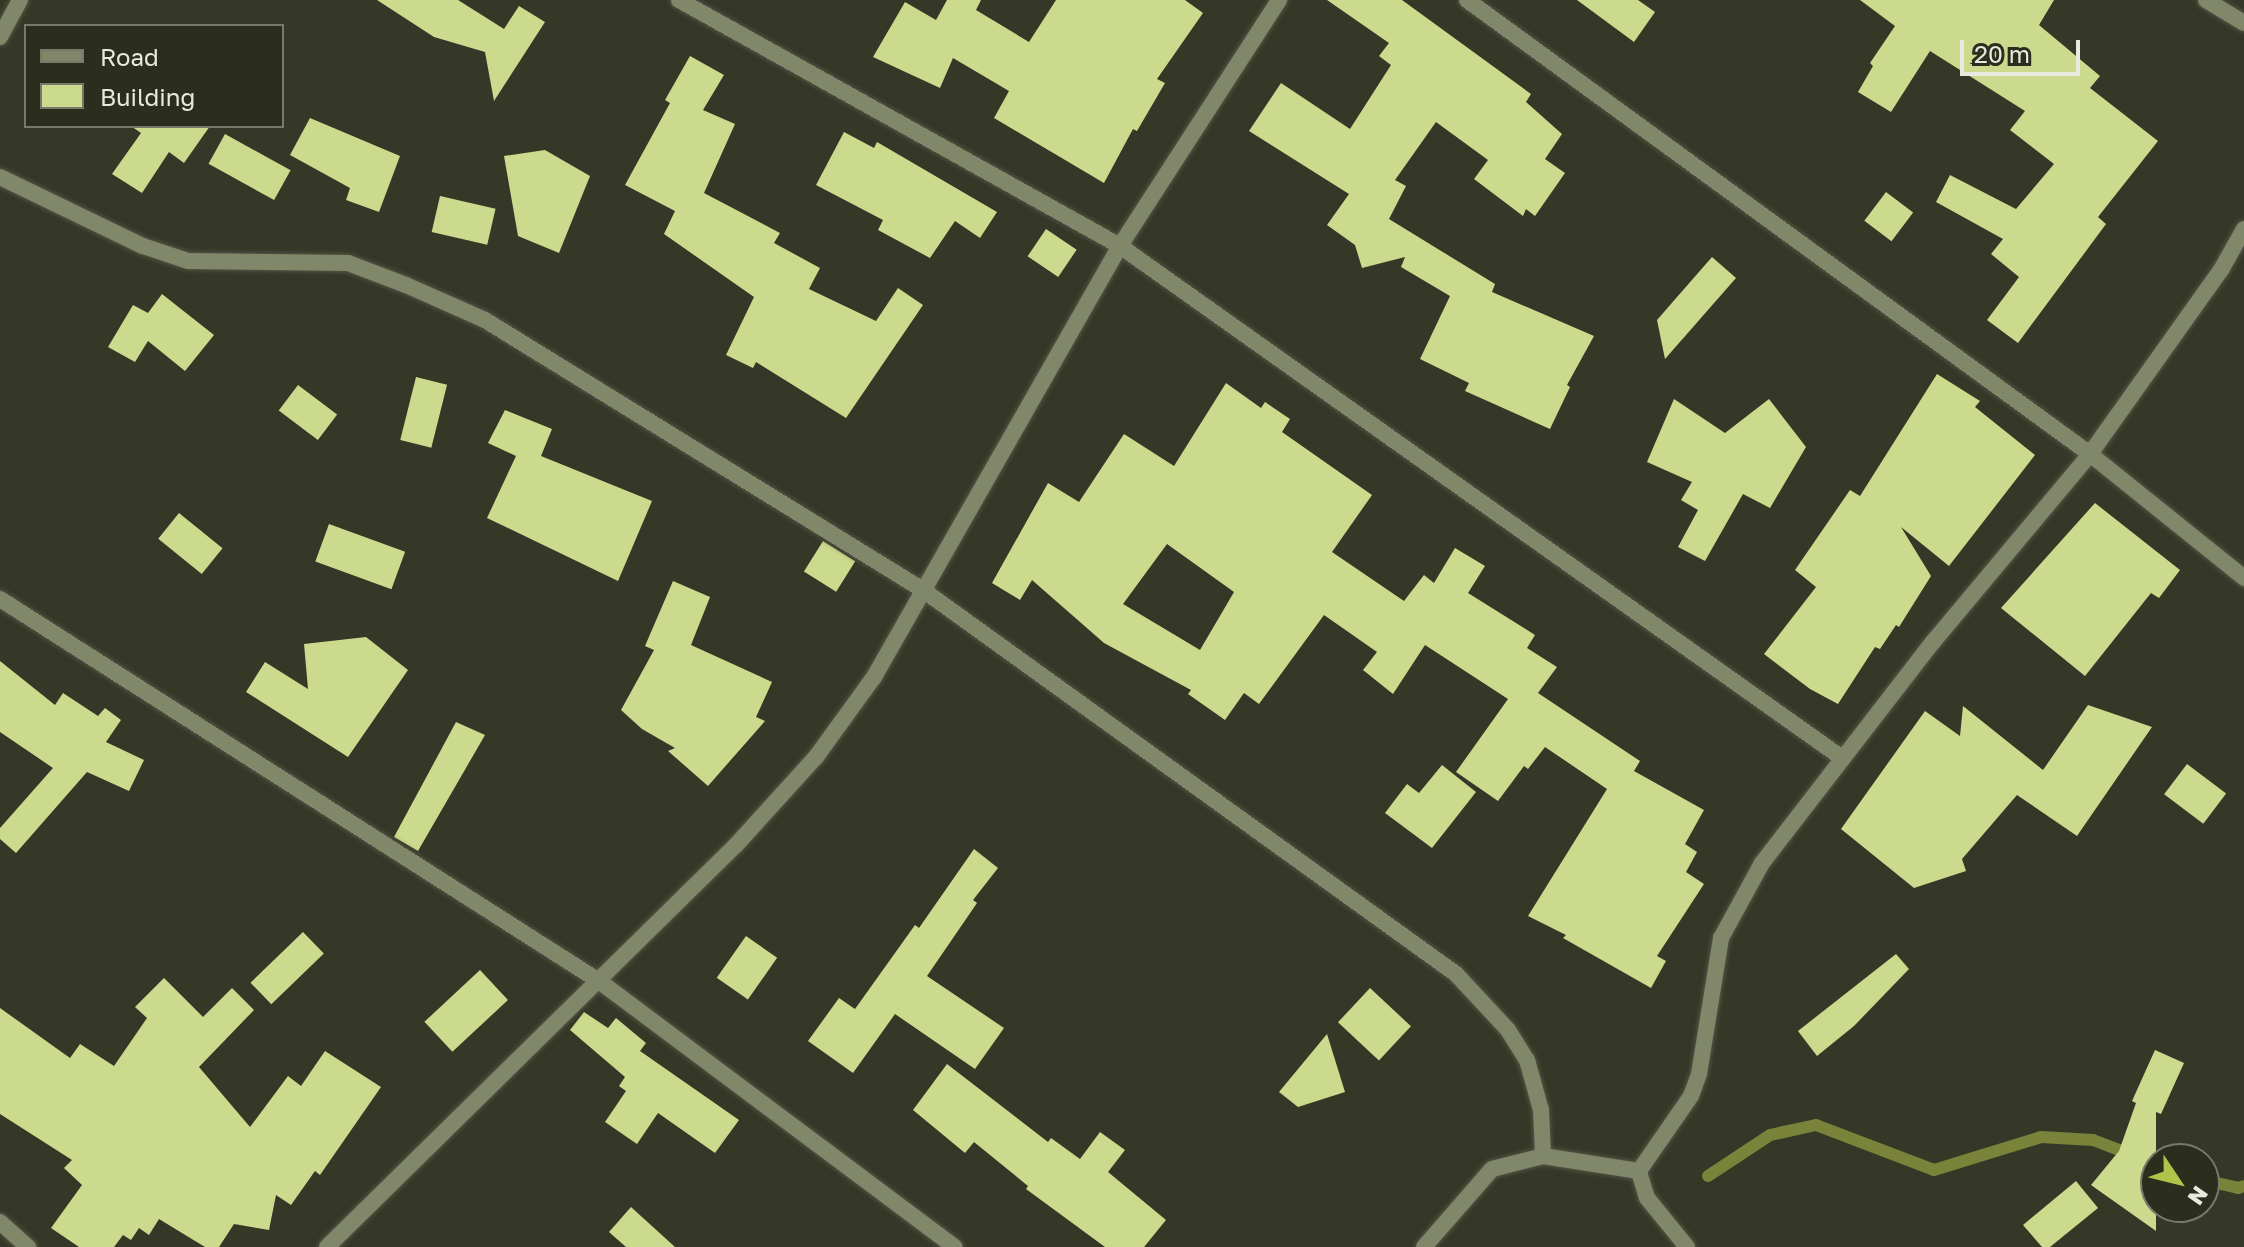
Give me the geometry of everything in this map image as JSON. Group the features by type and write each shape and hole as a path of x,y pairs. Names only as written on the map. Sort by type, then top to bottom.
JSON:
{"street":[{"path":"0,37 20,0"},
{"path":"679,0 1120,246 1842,758"},
{"path":"327,1247 737,844 816,757 874,677 1120,246 1279,0"},
{"path":"1467,0 2090,454 2244,578"},
{"path":"2206,0 2244,23"},
{"path":"0,177 143,246 188,261 348,263 485,320 923,590 1456,974 1508,1030 1527,1060 1541,1110 1543,1156"},
{"path":"1687,1247 1647,1198 1639,1171 1695,1085 1721,938 1762,863 1933,642 2090,454 2221,270 2244,229"},
{"path":"0,599 599,981 955,1247"},
{"path":"1424,1247 1492,1169 1543,1156 1639,1171"},
{"path":"0,1222 28,1247"}],"building":[{"path":"377,0 458,0 504,29 519,6 545,22 494,101 485,52 434,37"},
{"path":"947,0 981,0 976,10 1029,42 1056,0 1185,0 1203,13 1157,79 1165,83 1137,131 1133,129 1104,183 994,118 1009,91 953,58 940,88 873,57 905,2 936,20"},
{"path":"1327,0 1402,0 1531,94 1526,102 1562,134 1545,159 1565,173 1535,216 1526,209 1523,216 1474,179 1488,160 1436,122 1395,180 1406,186 1389,219 1495,284 1492,292 1594,336 1567,385 1570,387 1550,429 1465,391 1469,383 1420,359 1450,296 1401,267 1405,257 1362,268 1355,245 1327,225 1349,194 1249,131 1281,83 1350,129 1391,65 1379,56 1389,43"},
{"path":"1577,0 1638,0 1655,12 1634,42"},
{"path":"1860,0 2054,0 2039,25 2100,76 2090,88 2158,141 2098,217 2106,224 2018,343 1987,320 2019,277 1991,254 2003,239 1936,202 1950,175 2016,209 2054,164 2010,130 2025,111 1930,51 1891,112 1858,92 1873,66 1870,63 1895,26"},
{"path":"690,56 724,75 703,110 735,124 704,193 780,233 774,243 820,268 809,289 876,321 898,288 923,305 846,418 756,362 753,368 726,355 754,297 664,234 675,211 625,185 670,103 665,100"},
{"path":"310,118 400,156 379,212 346,200 350,188 290,155"},
{"path":"134,128 209,128 184,163 169,152 142,193 112,174 141,133"},
{"path":"844,132 874,148 877,142 997,212 980,238 955,221 930,258 878,230 883,220 816,185"},
{"path":"225,134 291,170 274,200 209,164"},
{"path":"545,150 590,176 559,253 518,236 504,156"},
{"path":"1886,192 1913,212 1891,241 1864,221"},
{"path":"440,196 496,209 487,245 432,232"},
{"path":"1046,229 1077,250 1058,277 1028,256"},
{"path":"1712,257 1736,278 1665,359 1657,320"},
{"path":"162,294 214,335 185,371 148,341 135,362 108,347 133,305 148,313"},
{"path":"1937,374 1980,401 1975,407 2035,455 1949,566 1901,527 1931,576 1899,627 1896,625 1880,649 1875,647 1838,704 1810,689 1764,654 1816,587 1795,570 1850,490 1860,496"},
{"path":"416,377 447,385 431,448 400,440"},
{"path":"1226,383 1261,408 1265,402 1290,419 1282,432 1372,495 1332,552 1404,601 1424,575 1434,583 1455,548 1485,566 1468,593 1535,635 1527,648 1557,667 1538,693 1640,761 1634,771 1704,810 1685,844 1697,852 1686,872 1704,884 1657,956 1666,961 1651,988 1563,938 1566,935 1528,916 1607,789 1545,747 1528,769 1524,766 1498,801 1456,772 1508,699 1425,645 1393,694 1363,670 1377,652 1324,615 1259,704 1244,693 1225,720 1188,694 1191,690 1104,643 1032,580 1020,600 992,583 1048,483 1079,502 1124,434 1174,466","holes":["1167,544 1234,592 1200,650 1123,604"]},
{"path":"298,385 337,414 318,440 279,411"},
{"path":"1674,399 1725,433 1769,399 1806,447 1770,508 1743,494 1705,561 1678,547 1698,510 1681,500 1692,482 1647,462"},
{"path":"505,410 552,429 541,456 652,501 618,581 487,518 516,456 488,443"},
{"path":"2095,503 2180,570 2159,598 2151,593 2085,676 2001,608"},
{"path":"179,513 223,548 202,574 158,539"},
{"path":"329,524 405,552 391,589 315,562"},
{"path":"823,541 855,561 836,592 804,572"},
{"path":"673,581 710,597 691,645 772,682 756,717 765,721 708,786 668,751 675,748 642,729 621,710 654,650 645,646"},
{"path":"366,637 408,670 348,757 246,692 265,662 308,689 304,644"},
{"path":"0,661 55,705 63,693 98,716 105,708 121,720 106,742 144,760 129,791 87,772 16,853 0,839 0,828 53,768 0,732"},
{"path":"2088,705 2152,727 2077,836 2017,795 1962,859 1966,871 1914,888 1841,829 1925,711 1960,736 1963,706 2043,770"},
{"path":"456,722 485,735 418,851 394,837"},
{"path":"2187,764 2226,793 2203,824 2164,794"},
{"path":"1442,765 1476,792 1432,848 1385,813 1407,784 1419,793"},
{"path":"974,849 998,868 973,900 977,903 927,976 1004,1028 975,1069 895,1014 853,1073 808,1041 839,998 855,1009 915,925 919,928"},
{"path":"303,932 324,954 271,1004 250,983"},
{"path":"746,936 777,958 748,1000 717,978"},
{"path":"1896,954 1909,969 1854,1026 1817,1056 1798,1031"},
{"path":"480,970 508,1000 452,1052 424,1022"},
{"path":"164,978 203,1017 232,988 254,1010 199,1067 250,1127 288,1076 301,1086 325,1051 381,1087 320,1175 315,1171 291,1205 276,1195 269,1230 234,1224 219,1247 205,1247 159,1219 149,1235 139,1228 131,1240 123,1235 114,1247 79,1247 51,1228 82,1185 64,1168 72,1160 0,1114 0,1008 70,1058 80,1044 114,1066 147,1018 135,1007"},
{"path":"1370,988 1411,1026 1379,1061 1338,1022"},
{"path":"584,1012 608,1028 616,1018 646,1043 640,1051 739,1120 715,1153 658,1113 637,1144 605,1122 626,1091 619,1086 625,1077 570,1030"},
{"path":"1327,1034 1345,1092 1298,1107 1279,1092"},
{"path":"2155,1050 2184,1063 2161,1114 2156,1112 2156,1143 2140,1143 2140,1220 2091,1185 2119,1151 2136,1103 2132,1101"},
{"path":"947,1064 1048,1142 1051,1138 1080,1159 1100,1132 1125,1150 1108,1172 1166,1220 1144,1247 1105,1247 1026,1189 1028,1186 974,1142 965,1153 913,1110"},
{"path":"2076,1181 2098,1208 2050,1247 2042,1247 2023,1225"},
{"path":"631,1207 675,1247 626,1247 609,1232"},
{"path":"2145,1223 2156,1223 2156,1231"}],"waterway":[{"path":"1708,1176 1770,1135 1816,1125 1934,1170 2041,1137 2093,1140 2140,1158"},
{"path":"2220,1184 2238,1188 2244,1186"}]}
